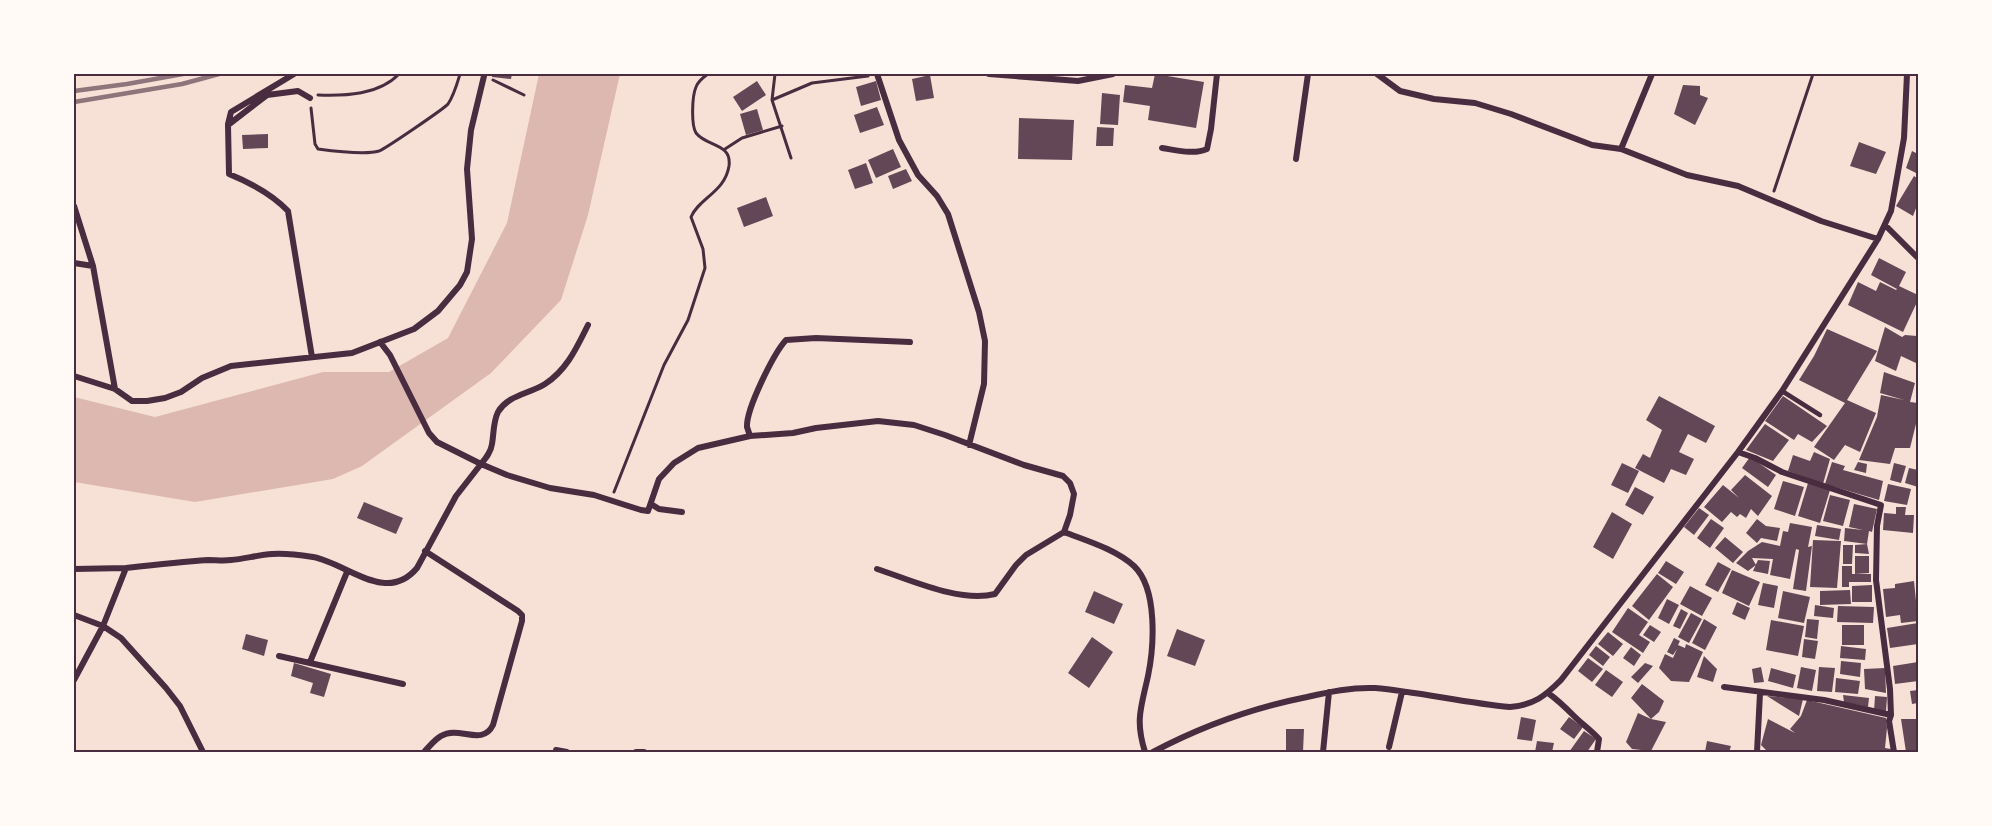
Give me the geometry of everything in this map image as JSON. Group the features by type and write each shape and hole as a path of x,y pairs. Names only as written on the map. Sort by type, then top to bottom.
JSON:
{"street":[{"path":"294,74 231,112 228,125 229,174 248,181 278,200 288,210 312,357"},
{"path":"989,74 1078,81 1113,74"},
{"path":"1162,148 1190,152 1207,149 1217,74"},
{"path":"1296,159 1308,74"},
{"path":"1377,74 1400,91 1434,99 1475,103 1511,114 1592,145 1621,149 1687,175 1738,186 1772,198 1821,221 1878,239"},
{"path":"1621,149 1652,74"},
{"path":"1153,753 1187,734 1231,717 1266,706 1329,692 1373,688 1510,707 1527,705 1548,693 1738,452 1782,391 1878,239 1891,210 1904,138 1907,74"},
{"path":"878,75 899,140 907,156 918,175 937,196 948,214 979,312 986,341 984,384 969,445"},
{"path":"74,376 114,389 132,401 147,401 181,392 202,378 231,366 352,352 414,329 438,311 460,285 467,272 472,239 467,169 471,130 484,76"},
{"path":"228,125 267,95 298,91 310,98"},
{"path":"74,206 93,266 114,389"},
{"path":"1885,225 1918,258"},
{"path":"74,263 93,266"},
{"path":"74,569 126,568 230,560 273,554 312,557 333,562 347,572 377,582 395,583 409,577 417,568 456,496 482,464 492,445 498,412 509,400 543,385 556,376 571,357 588,325"},
{"path":"750,436 747,427 751,408 770,364 786,340 809,338 909,342"},
{"path":"380,342 390,355 429,433 445,447 507,475 539,485 594,495 648,511"},
{"path":"648,511 659,479 674,464 698,448 750,436 793,433 878,421 914,425 945,435 1063,476 1070,483 1074,494 1064,532 1026,555 995,594 984,597 945,590 877,569"},
{"path":"1738,452 1782,472 1881,505 1876,526 1876,580 1880,625 1888,672 1892,715 1889,721 1894,753"},
{"path":"648,511 651,503 659,509 682,512"},
{"path":"1064,532 1102,547 1135,567 1147,592 1153,629 1152,657 1138,722 1145,753"},
{"path":"424,753 442,735 456,732 483,735 489,733 522,621 522,615 518,611 425,551"},
{"path":"74,680 103,626 126,568"},
{"path":"310,662 347,572"},
{"path":"74,615 103,626 121,638 180,706 204,753"},
{"path":"279,656 403,684"},
{"path":"1724,687 1824,700 1892,715"},
{"path":"1323,753 1329,692"},
{"path":"1389,747 1402,692"},
{"path":"1548,693 1566,706 1599,739 1598,753"},
{"path":"1757,753 1760,693"},
{"path":"556,750 567,753"},
{"path":"636,753 644,753"}],"lane":[{"path":"1782,391 1820,415"}],"path":[{"path":"399,74 368,92 344,97 318,95 310,98 315,144 318,149 340,152 377,152 447,105 460,74"},
{"path":"610,501 664,365 688,320 705,268 705,260 691,217 693,211 718,189 729,164 725,149 701,137 695,132 693,126 692,104 696,86 708,74"},
{"path":"775,74 772,100 791,158"},
{"path":"1772,198 1813,74"},
{"path":"772,100 812,83 878,75"},
{"path":"484,76 524,95"},
{"path":"725,149 742,138 782,126"}],"shaded area":[{"path":"539,74 620,74 588,215 561,300 491,373 362,466 333,479 195,502 74,482 74,397 155,417 323,372 389,372 448,338 507,223"}],"building":[{"path":"492,74 512,74 511,79 492,77"},
{"path":"1155,74 1204,82 1196,128 1148,120 1150,106 1123,102 1125,85 1152,88"},
{"path":"930,75 934,98 916,101 912,79"},
{"path":"757,81 766,95 742,111 733,97"},
{"path":"876,81 881,100 861,106 856,87"},
{"path":"1683,85 1700,86 1700,95 1708,98 1695,125 1674,114"},
{"path":"1102,93 1120,95 1118,125 1100,124"},
{"path":"877,107 884,125 860,133 854,115"},
{"path":"757,109 763,130 746,135 740,114"},
{"path":"1019,118 1074,120 1072,160 1018,159"},
{"path":"1097,127 1114,128 1113,146 1096,146"},
{"path":"268,134 268,148 243,149 242,135"},
{"path":"1859,142 1886,152 1876,174 1850,166"},
{"path":"893,149 901,167 876,178 868,160"},
{"path":"1912,151 1918,154 1918,174 1906,168"},
{"path":"866,163 873,183 855,189 848,170"},
{"path":"906,169 912,181 893,189 888,176"},
{"path":"1914,176 1918,179 1918,203 1913,216 1896,206"},
{"path":"766,197 773,216 744,227 737,208"},
{"path":"1879,258 1906,272 1899,286 1918,295 1918,300 1903,332 1848,305 1858,282 1876,291 1880,282 1897,289 1871,275"},
{"path":"1885,327 1902,337 1917,336 1918,364 1901,356 1896,371 1875,361"},
{"path":"1827,329 1877,351 1847,400 1876,413 1860,452 1845,445 1834,460 1814,447 1845,403 1799,380"},
{"path":"1884,372 1915,383 1910,402 1918,403 1910,448 1895,448 1890,464 1859,460 1877,417 1881,395 1904,400 1880,393"},
{"path":"1659,396 1715,426 1706,443 1688,434 1679,452 1694,459 1686,475 1671,469 1664,483 1635,468 1643,454 1650,458 1662,430 1646,420"},
{"path":"1783,396 1827,426 1812,442 1798,434 1794,440 1765,421"},
{"path":"1765,424 1789,440 1773,461 1746,450"},
{"path":"1814,452 1830,459 1823,484 1788,471 1793,455 1810,461"},
{"path":"1750,457 1776,475 1768,487 1742,468"},
{"path":"1832,462 1845,466 1843,470 1883,481 1879,500 1825,484"},
{"path":"1858,462 1867,464 1866,473 1854,470"},
{"path":"1622,463 1639,471 1628,493 1611,485"},
{"path":"1894,463 1906,466 1901,483 1890,480"},
{"path":"1909,468 1918,470 1918,487 1905,483"},
{"path":"1745,475 1772,496 1758,516 1751,509 1746,518 1740,514 1737,517 1731,512 1722,522 1704,507 1723,485 1739,498 1731,490"},
{"path":"1783,481 1804,487 1795,516 1774,509"},
{"path":"1808,483 1830,490 1820,523 1798,516"},
{"path":"1888,484 1911,489 1907,505 1884,501"},
{"path":"1635,487 1654,497 1643,515 1625,505"},
{"path":"1830,495 1850,500 1843,526 1823,521"},
{"path":"364,502 403,518 396,534 357,518"},
{"path":"1854,504 1877,509 1867,544 1844,541 1845,528 1863,530 1849,527"},
{"path":"1896,507 1906,507 1905,515 1914,515 1913,533 1883,530 1884,513 1896,514"},
{"path":"1699,508 1709,515 1694,535 1684,527"},
{"path":"1612,512 1632,524 1613,559 1593,547"},
{"path":"1711,519 1724,528 1710,548 1697,538"},
{"path":"1757,519 1766,526 1780,528 1777,541 1761,538 1757,543 1746,533"},
{"path":"1790,523 1812,527 1808,547 1812,546 1806,591 1793,589 1799,550 1796,549 1790,579 1770,575 1773,559 1752,558 1756,565 1748,571 1736,563 1762,542 1780,546 1783,531 1788,532"},
{"path":"1817,525 1841,529 1839,540 1815,536"},
{"path":"1725,537 1743,552 1733,563 1715,548"},
{"path":"1813,540 1841,541 1837,588 1810,587"},
{"path":"1867,544 1869,554 1855,553 1855,545"},
{"path":"1843,545 1853,545 1852,564 1843,564"},
{"path":"1855,556 1869,556 1869,573 1855,574"},
{"path":"1758,560 1770,561 1768,574 1753,571"},
{"path":"1666,561 1684,572 1676,584 1658,573"},
{"path":"1718,562 1731,569 1718,592 1705,585"},
{"path":"1842,566 1852,566 1852,574 1871,574 1871,582 1849,582 1849,587 1842,587"},
{"path":"1732,570 1760,582 1749,606 1722,593"},
{"path":"1657,574 1673,587 1649,620 1632,606"},
{"path":"1914,581 1918,621 1901,623 1900,615 1886,617 1883,589 1895,588 1895,584"},
{"path":"1763,583 1778,586 1774,608 1758,605"},
{"path":"1872,585 1872,602 1852,602 1852,586"},
{"path":"1690,586 1712,598 1702,616 1680,604"},
{"path":"1850,590 1851,604 1820,605 1820,591"},
{"path":"1094,591 1123,604 1114,624 1085,612"},
{"path":"1783,591 1810,597 1804,623 1778,618"},
{"path":"1667,599 1679,605 1669,624 1658,618"},
{"path":"1737,602 1750,608 1745,620 1732,614"},
{"path":"1815,605 1834,608 1833,618 1814,616"},
{"path":"1838,606 1874,607 1873,623 1837,622"},
{"path":"1628,608 1648,622 1639,635 1650,642 1643,653 1612,632"},
{"path":"1681,609 1688,613 1680,629 1673,626"},
{"path":"1691,613 1702,619 1689,643 1678,637"},
{"path":"1704,619 1717,627 1705,650 1692,643"},
{"path":"1807,619 1819,620 1817,639 1805,637"},
{"path":"1771,620 1804,626 1798,656 1766,650"},
{"path":"1918,623 1918,644 1890,648 1887,628"},
{"path":"1650,625 1661,632 1654,642 1643,635"},
{"path":"1842,625 1864,625 1864,645 1842,645"},
{"path":"1177,629 1205,640 1195,666 1167,656"},
{"path":"1608,632 1623,644 1613,656 1598,644"},
{"path":"246,634 268,640 264,656 242,649"},
{"path":"1092,637 1113,652 1089,688 1068,673"},
{"path":"1674,638 1680,641 1678,645 1685,648 1686,644 1703,652 1689,682 1671,681 1659,668 1665,654 1673,658 1677,649 1673,655 1667,652"},
{"path":"1804,639 1818,641 1815,659 1802,657"},
{"path":"1596,646 1610,657 1603,666 1589,655"},
{"path":"1841,646 1866,649 1865,660 1840,658"},
{"path":"1631,647 1641,655 1634,666 1623,658"},
{"path":"1704,656 1717,669 1713,682 1697,677"},
{"path":"1588,658 1603,669 1592,682 1578,671"},
{"path":"1841,661 1861,663 1860,677 1840,674"},
{"path":"1918,662 1918,681 1895,684 1893,666"},
{"path":"294,663 331,674 324,697 310,693 313,683 291,676"},
{"path":"1645,663 1653,666 1638,683 1631,677"},
{"path":"1761,667 1764,682 1754,683 1752,669"},
{"path":"1801,667 1816,670 1812,691 1797,688"},
{"path":"1819,667 1835,668 1832,692 1817,691"},
{"path":"1771,668 1796,675 1793,688 1768,681"},
{"path":"1885,668 1886,693 1865,689 1864,669"},
{"path":"1606,670 1623,682 1612,697 1595,685"},
{"path":"1836,678 1860,681 1858,694 1835,692"},
{"path":"1642,684 1664,701 1659,712 1651,719 1631,698"},
{"path":"1918,690 1918,703 1912,704 1910,691"},
{"path":"1843,695 1869,698 1868,707 1844,702"},
{"path":"1767,696 1803,699 1799,716"},
{"path":"1875,696 1887,697 1886,711 1874,711"},
{"path":"1807,700 1886,718 1885,748 1891,749 1891,752 1768,752 1761,745 1768,719 1795,733 1790,729 1801,716"},
{"path":"1638,713 1666,722 1651,751 1632,749 1626,742"},
{"path":"1521,717 1536,720 1532,741 1517,739"},
{"path":"1569,717 1583,727 1574,739 1560,729"},
{"path":"1901,719 1918,719 1918,752 1906,752"},
{"path":"1286,729 1304,729 1303,752 1286,752"},
{"path":"1584,731 1596,739 1587,752 1569,752"},
{"path":"1537,741 1554,743 1552,752 1535,752"},
{"path":"1707,741 1731,746 1729,752 1705,752"}],"railway":[{"path":"74,91 183,74"},
{"path":"74,102 182,84 219,74"}]}
